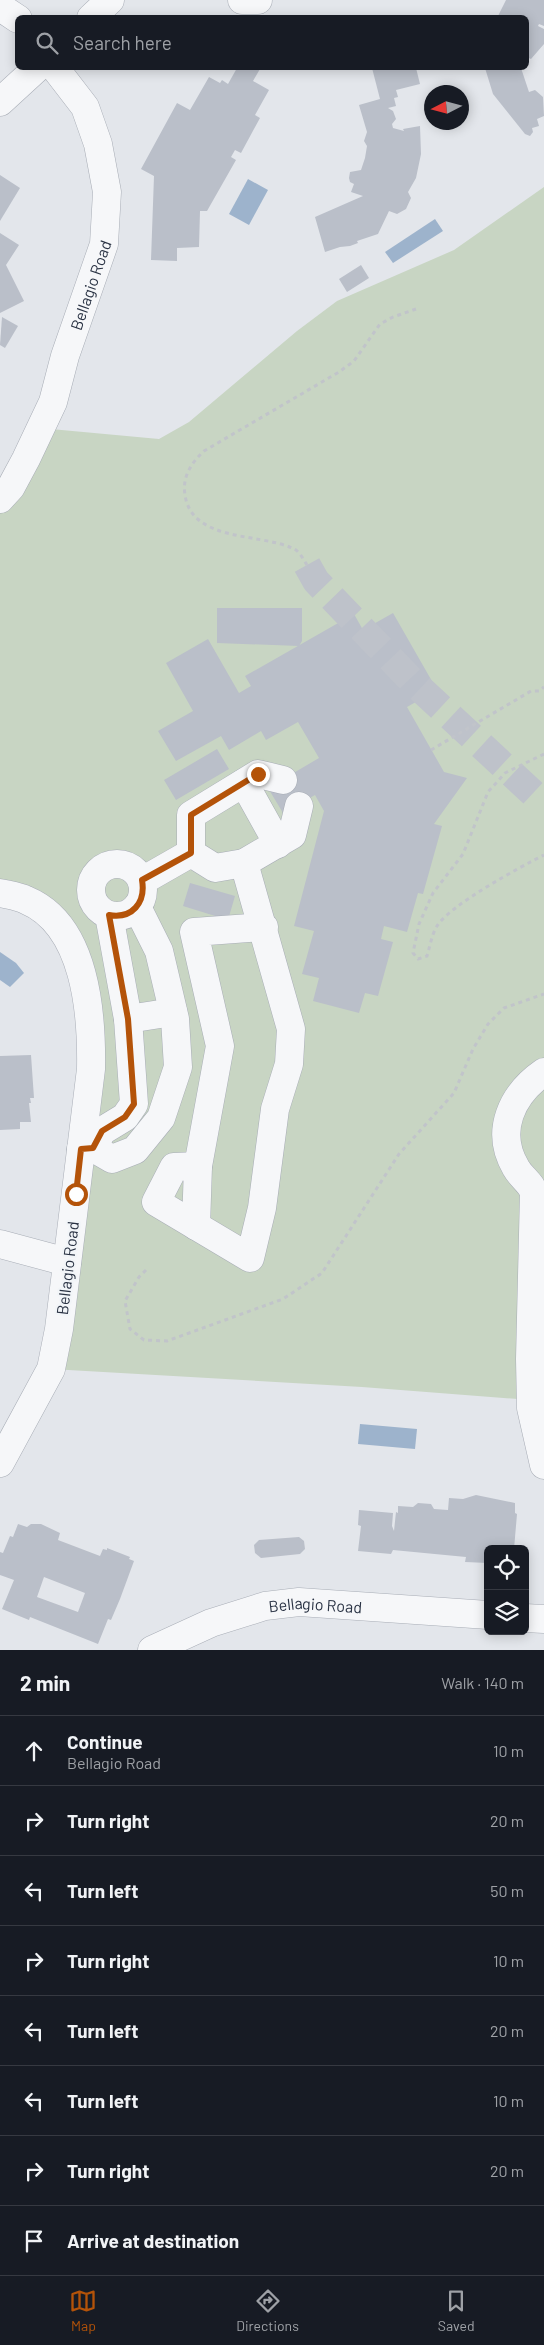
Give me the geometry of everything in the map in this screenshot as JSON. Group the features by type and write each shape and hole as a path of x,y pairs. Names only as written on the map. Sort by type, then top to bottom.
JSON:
{"street":[{"path":"94,15 110,0"},
{"path":"242,0 258,0"},
{"path":"0,6 15,17"},
{"path":"0,102 35,70"},
{"name":"Bellagio Road","path":"0,499 11,487 53,402 65,356 104,244 107,192 98,144 85,107 57,70"},
{"path":"191,853 191,815 258,774 283,780"},
{"path":"244,783 278,844"},
{"path":"191,853 215,868 244,863 292,835 299,806"},
{"path":"142,880 191,853"},
{"path":"122,863 131,867 142,880 142,897 137,907 125,915 109,915 95,905 90,888 97,872 104,866 122,863"},
{"path":"198,1166 174,1167 156,1202 250,1258 262,1208 275,1109 289,1064 291,1029 264,928 244,863"},
{"name":"Bellagio Road","path":"0,893 27,900 57,923 70,943 86,987 92,1039 87,1148 67,1262 60,1329 51,1369 0,1463"},
{"path":"109,915 128,1019 134,1104 125,1117 102,1131 87,1148 112,1159 135,1150 156,1125 161,1118 178,1067 173,1012 159,951 137,907"},
{"path":"196,1226 198,1166 220,1046 194,932 264,928"},
{"path":"128,1019 173,1012"},
{"path":"544,1072 530,1082 518,1095 509,1113 506,1132 515,1167 524,1180 533,1187 534,1193 530,1359 531,1408 544,1465"},
{"path":"128,1112 156,1125"},
{"path":"0,1244 67,1262"},
{"name":"Bellagio Road","path":"152,1650 211,1622 265,1606 299,1602 484,1615"},
{"path":"529,1618 544,1620"}],"path":[{"path":"307,564 291,547 223,532 200,522 188,507 185,498 184,485 186,476 196,458 204,451 340,372 354,361 380,324 416,309"},
{"path":"431,750 531,691 539,691 544,687"},
{"path":"539,691 544,696"},
{"path":"544,754 505,773 488,792 463,854 433,893 419,924 413,953 418,959 427,956 437,926 453,911 521,866 544,855"},
{"path":"146,1270 139,1277 125,1301 130,1329 144,1340 167,1341 283,1299 322,1273 399,1154 454,1093 473,1049 488,1024 504,1008 544,994"}],"green space":[{"path":"544,187 544,1480 537,1467 518,1399 362,1387 51,1369 87,1100 70,943 0,893 0,499 40,428 159,439 189,422 297,331 337,301 454,250"}],"water":[{"path":"248,179 268,190 249,225 229,214"},
{"path":"435,219 443,231 393,263 385,252"},
{"path":"0,952 16,963 24,973 10,987 0,980"},
{"path":"360,1424 417,1429 415,1449 358,1444"}],"building":[{"path":"506,0 544,0 544,26 539,24 538,26 544,29 544,44 531,59 529,58 529,15 498,15"},
{"path":"236,70 259,70 253,81 269,90 255,115 260,118 241,153 235,150 231,157 236,160 207,211 200,211 199,247 177,248 177,261 151,260 154,176 141,169 177,103 190,110 209,77 220,83 222,80 228,84"},
{"path":"373,70 416,70 420,84 396,90 398,97 394,98 396,106 388,108 393,111 396,119 392,124 393,128 404,131 403,129 420,126 421,154 416,178 408,192 411,198 406,209 397,214 389,211 378,234 357,241 358,243 350,246 325,252 315,217 363,196 351,192 354,184 350,182 349,178 350,172 361,170 367,146 364,141 367,132 359,105 380,99"},
{"path":"486,70 522,70 529,92 535,90 543,97 544,116 537,119 539,126 532,128 533,132 530,136 525,134 493,94"},
{"path":"0,175 20,188 0,221"},
{"path":"0,233 19,245 6,265 24,301 0,313"},
{"path":"361,265 369,278 347,292 339,279"},
{"path":"2,317 18,326 5,348 0,345"},
{"path":"217,608 302,608 302,641 299,646 217,643"},
{"path":"393,613 437,690 407,707 444,772 467,778 434,824 442,826 423,894 418,893 407,932 384,926 381,939 393,942 378,996 365,993 359,1013 313,1001 319,978 302,974 314,931 294,926 324,811 315,795 283,813 268,788 319,758 298,722 266,740 261,731 229,750 221,736 176,761 158,731 193,711 166,663 208,639 239,693 251,686 245,676 354,614 363,630"},
{"path":"217,749 229,769 176,800 164,780"},
{"path":"190,883 235,896 228,920 183,906"},
{"path":"31,1055 34,1098 30,1098 31,1103 29,1103 31,1122 20,1122 20,1129 0,1130 0,1056"},
{"path":"476,1495 515,1503 515,1513 517,1514 514,1545 484,1545 484,1563 465,1562 466,1557 393,1550 391,1554 358,1551 361,1526 358,1525 359,1510 393,1513 392,1526 394,1531 398,1506 413,1507 418,1503 431,1504 434,1509 448,1510 449,1498 463,1499"},
{"path":"18,1524 27,1527 31,1524 41,1524 60,1533 58,1540 100,1556 103,1549 107,1550 107,1548 130,1557 129,1559 134,1561 111,1620 108,1619 98,1644 30,1617 29,1620 2,1609 14,1580 0,1575 0,1552 3,1553 10,1536 13,1537","holes":["44,1577 85,1593 78,1612 37,1597"]},
{"path":"299,1537 304,1541 305,1549 300,1554 261,1558 255,1553 254,1545 259,1540"}],"tunnel":[{"path":"307,565 316,581 412,681 537,797 544,801"}],"route":[{"path":"76,1194 81,1149 93,1148 102,1131 125,1117 134,1104 128,1019 109,915 125,915 133,911 139,905 142,897 142,880 191,853 191,815 258,774"}]}
